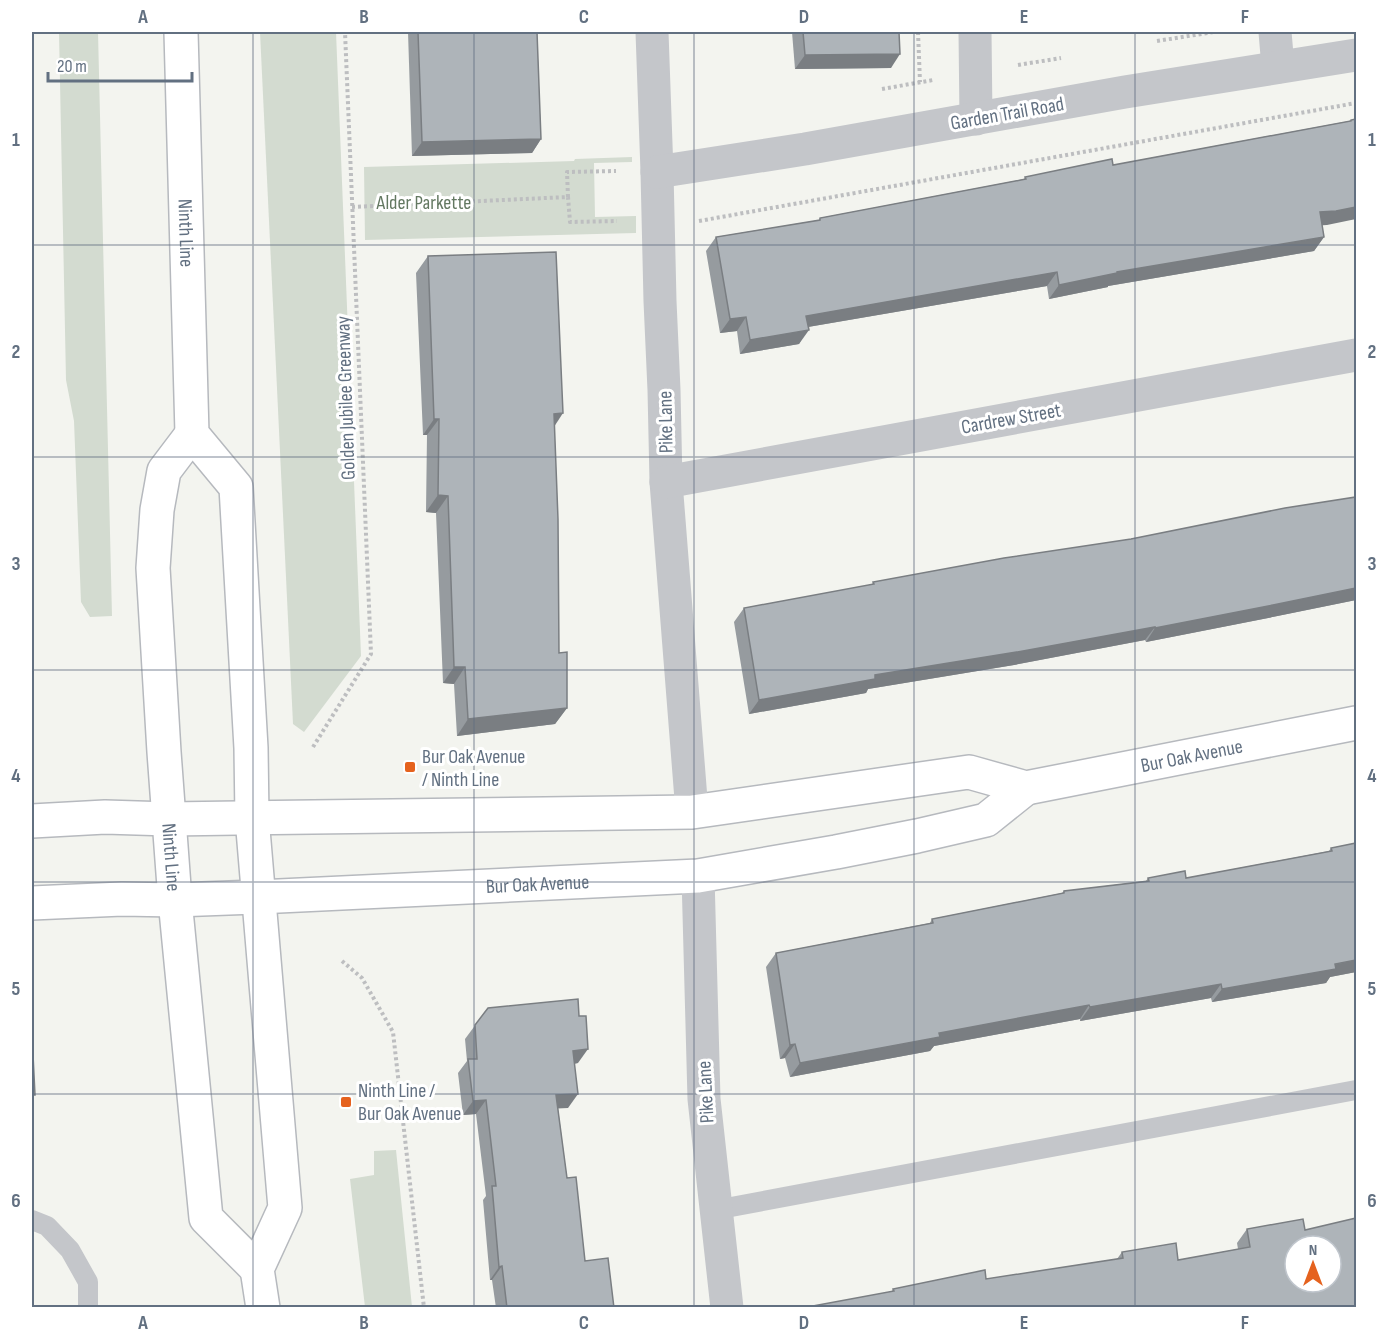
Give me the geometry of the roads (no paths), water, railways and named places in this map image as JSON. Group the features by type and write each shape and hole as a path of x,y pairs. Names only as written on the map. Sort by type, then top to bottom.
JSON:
{"street":[{"name":"Ninth Line","path":"181,32 192,434 164,471 157,510 153,568 175,900 206,1218 257,1269"},
{"name":"Pike Lane","path":"652,32 666,482 692,812"},
{"path":"975,32 976,119"},
{"path":"1275,32 1278,66"},
{"name":"Garden Trail Road","path":"657,172 805,149 1278,66 1356,55"},
{"name":"Cardrew Street","path":"666,482 1356,355"},
{"path":"192,434 236,487 251,748 252,818 285,1208 257,1269 263,1308"},
{"name":"Bur Oak Avenue","path":"32,820 105,817 169,819 692,812 969,772 1026,788 1356,723"},
{"name":"Bur Oak Avenue","path":"32,903 258,897 698,876 836,852 986,820 1026,788"},
{"name":"Pike Lane","path":"698,876 704,1099 727,1308"}],"lane":[{"path":"715,1210 1356,1090"},
{"path":"32,1220 47,1226 70,1250 88,1282 88,1308"}],"place":[{"name":"Bur Oak Avenue / Ninth Line","path":"410,767"},
{"name":"Ninth Line / Bur Oak Avenue","path":"346,1102"}],"park label":[{"name":"Alder Parkette","path":"424,202"}]}
